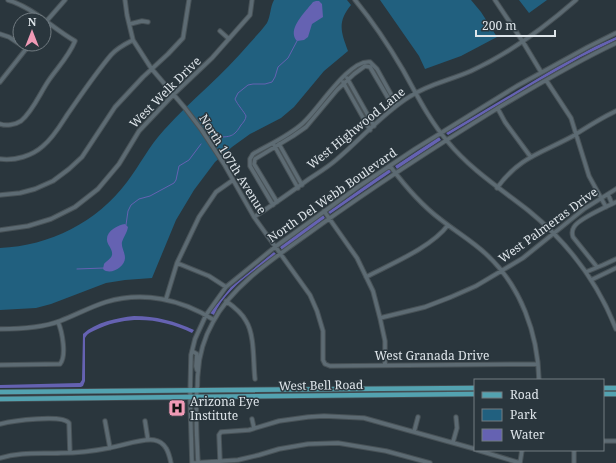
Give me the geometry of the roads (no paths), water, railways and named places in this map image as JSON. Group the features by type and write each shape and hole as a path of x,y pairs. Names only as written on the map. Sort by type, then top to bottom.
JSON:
{"main road":[{"name":"West Bell Road","path":"0,392 474,388"},
{"path":"604,388 616,388"},
{"path":"117,391 117,398"},
{"name":"West Bell Road","path":"0,398 474,394"},
{"path":"604,394 616,394"}],"street":[{"path":"8,0 34,12"},
{"path":"52,14 65,0"},
{"name":"North 107th Avenue","path":"125,0 127,16 134,40 151,68 174,94 201,129 254,217 308,292 318,311 323,330 323,355 325,364"},
{"path":"0,195 20,194 53,181 82,157 115,107 151,68 168,54 183,38 189,0"},
{"name":"West Welk Drive","path":"0,230 28,226 51,219 75,207 90,196 119,164 139,131 174,94 212,58 250,15 252,0"},
{"path":"355,0 395,57 440,133 472,167 497,188 529,211 554,233 586,272 605,305 616,329"},
{"path":"495,0 524,42 541,72"},
{"name":"West Highwood Lane","path":"254,217 336,161 397,105 416,93 474,70 524,42 576,0"},
{"path":"363,20 368,17"},
{"path":"130,24 142,21 148,22"},
{"path":"0,124 5,126 13,124 20,121 29,112 48,81 72,49 76,41 52,26"},
{"path":"220,31 229,39"},
{"name":"North Del Webb Boulevard","path":"192,463 190,373 192,351 206,315 226,287 275,247 324,211 440,133 541,72 616,33"},
{"path":"0,34 12,40"},
{"path":"0,159 18,159 43,147 55,133 112,54 121,46 134,40"},
{"name":"North Del Webb Boulevard","path":"198,463 196,397 201,351 214,320 226,301 247,280 395,172 546,80 616,43"},
{"path":"0,82 25,52"},
{"path":"277,202 254,164 256,157 306,127 331,96 344,83 346,78 360,64 370,62 377,69 397,105"},
{"path":"273,205 250,162 253,154 293,131 304,122 342,79 365,66 370,67 394,108"},
{"path":"346,78 374,126"},
{"path":"342,79 370,130"},
{"path":"546,80 568,111 589,176 606,207"},
{"path":"498,109 505,122 530,156"},
{"path":"497,188 511,171 530,156 576,134 616,111"},
{"path":"275,141 300,186"},
{"path":"390,166 404,186 448,225 485,253 502,271 518,296 529,320 536,347 539,379"},
{"path":"166,300 177,263 209,200 220,188 233,180"},
{"name":"West Palmeras Drive","path":"380,318 419,309 440,302 476,286 523,258 576,215 616,189"},
{"path":"597,267 573,237 572,232 574,226 584,218 614,203 608,194"},
{"path":"324,211 354,253 373,291 385,341 385,366"},
{"path":"366,276 423,246 444,231 448,225"},
{"path":"586,272 616,259"},
{"path":"177,263 209,276 226,287"},
{"path":"591,280 616,268"},
{"path":"0,329 41,326 58,322 98,304 120,299 145,297 166,300 190,307 214,320"},
{"path":"226,301 246,320 248,324 252,344 254,379"},
{"path":"0,365 60,364 62,360 63,338 58,322"},
{"path":"196,338 201,340 205,339"},
{"path":"192,351 197,354 196,366 198,373"},
{"name":"West Granada Drive","path":"325,364 330,366 538,364"},
{"path":"220,460 219,435 221,432 249,430 279,421 324,416 364,418 453,442 474,449"},
{"path":"414,432 418,417"},
{"path":"453,442 457,428 456,417"},
{"path":"252,418 254,428"},
{"path":"0,424 31,419 63,419 69,423 70,453"},
{"path":"105,421 110,448"},
{"path":"145,421 148,440"},
{"path":"0,458 17,454 31,453 70,453 154,440 163,444 168,450 171,463"},
{"path":"604,441 616,441"},
{"path":"192,463 238,460 259,456 279,449 308,444 338,443 386,451 430,463"},
{"path":"489,452 520,463 522,451"},
{"path":"574,451 574,463"}],"water":[{"path":"319,1 322,4 323,17 312,24 308,37 304,40 297,41 294,37 295,26 306,10 313,2"},
{"path":"616,37 616,40 581,57 448,135 446,133 557,67"},
{"path":"439,137 441,140 397,169 395,166"},
{"path":"389,169 391,172 330,214 328,212"},
{"path":"323,215 325,218 282,250 280,247"},
{"path":"125,224 128,227 122,242 125,256 123,264 117,270 109,272 106,271 103,269 104,264 111,258 112,255 112,251 107,242 108,234 113,229"},
{"path":"274,252 276,254 241,281 225,297 214,315 210,313 231,287"},
{"path":"134,316 165,320 194,330 192,333 170,324 147,320 123,321 112,324 91,332 85,338 85,381 83,386 0,388 0,385 80,383 82,380 83,334 94,326 114,319"}],"waterway":[{"path":"217,137 231,136 245,120 246,116 235,99 238,93 248,85 272,82 278,67 288,58 297,41"},
{"path":"126,225 128,211 131,205 139,199 150,196 174,183 179,166 189,160 201,144"},
{"path":"77,269 104,268"}],"place":[{"name":"Arizona Eye Institute","path":"177,408"}]}
